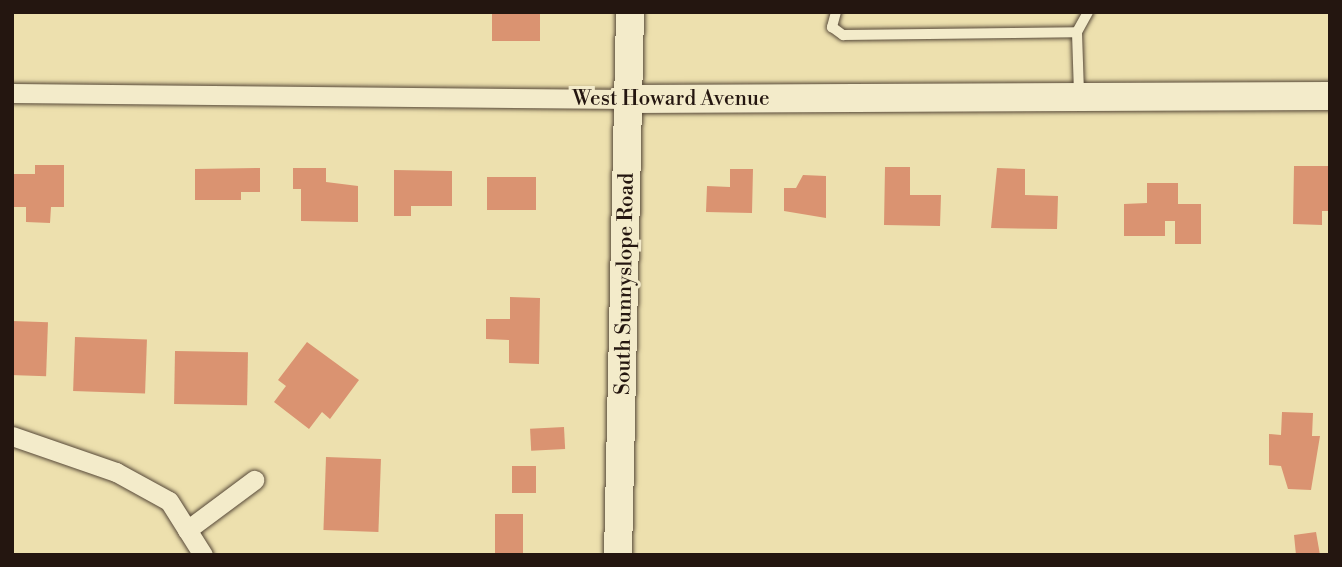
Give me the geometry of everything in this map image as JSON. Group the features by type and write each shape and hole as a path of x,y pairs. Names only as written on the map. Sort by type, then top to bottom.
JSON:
{"street":[{"name":"South Sunnyslope Road","path":"618,555 630,12"},
{"name":"West Howard Avenue","path":"12,93 629,99 1330,96"},
{"path":"12,436 116,472 169,501 203,555"},
{"path":"187,530 254,480"}],"lane":[{"path":"836,12 832,27 843,35 1077,32"},
{"path":"1079,97 1077,32 1088,12"}],"building":[{"path":"492,12 540,12 540,41 492,41"},
{"path":"35,165 64,165 64,207 51,207 50,223 26,222 26,207 12,207 12,174 35,174"},
{"path":"1294,166 1330,166 1329,211 1322,211 1322,225 1293,224"},
{"path":"885,167 910,167 910,195 941,195 940,226 884,225"},
{"path":"260,168 260,192 241,192 241,200 195,200 195,169"},
{"path":"293,168 326,168 326,182 358,186 358,222 301,221 301,189 293,189"},
{"path":"997,168 1025,169 1025,195 1058,196 1057,229 991,228"},
{"path":"730,169 753,169 752,213 706,212 707,186 730,187"},
{"path":"394,170 452,171 452,206 411,206 411,216 394,216"},
{"path":"803,175 826,176 826,218 784,211 784,188 796,188"},
{"path":"487,177 536,177 536,210 487,210"},
{"path":"1147,183 1178,183 1178,204 1201,204 1201,244 1175,244 1175,221 1165,221 1165,236 1124,236 1124,204 1147,203"},
{"path":"510,297 540,298 539,364 509,363 509,340 486,339 486,319 510,319"},
{"path":"12,321 48,322 46,376 12,375"},
{"path":"75,337 147,340 145,393 73,391"},
{"path":"307,342 359,380 330,419 322,412 309,429 274,402 286,386 278,380"},
{"path":"175,351 248,352 247,405 174,404"},
{"path":"1282,412 1313,413 1312,436 1320,436 1311,490 1288,489 1281,466 1269,465 1269,434 1281,435"},
{"path":"564,427 565,449 531,451 530,429"},
{"path":"326,457 381,459 378,532 323,530"},
{"path":"512,466 536,466 536,493 512,493"},
{"path":"495,514 523,514 523,555 495,555"},
{"path":"1316,532 1320,555 1296,555 1294,535"}]}
